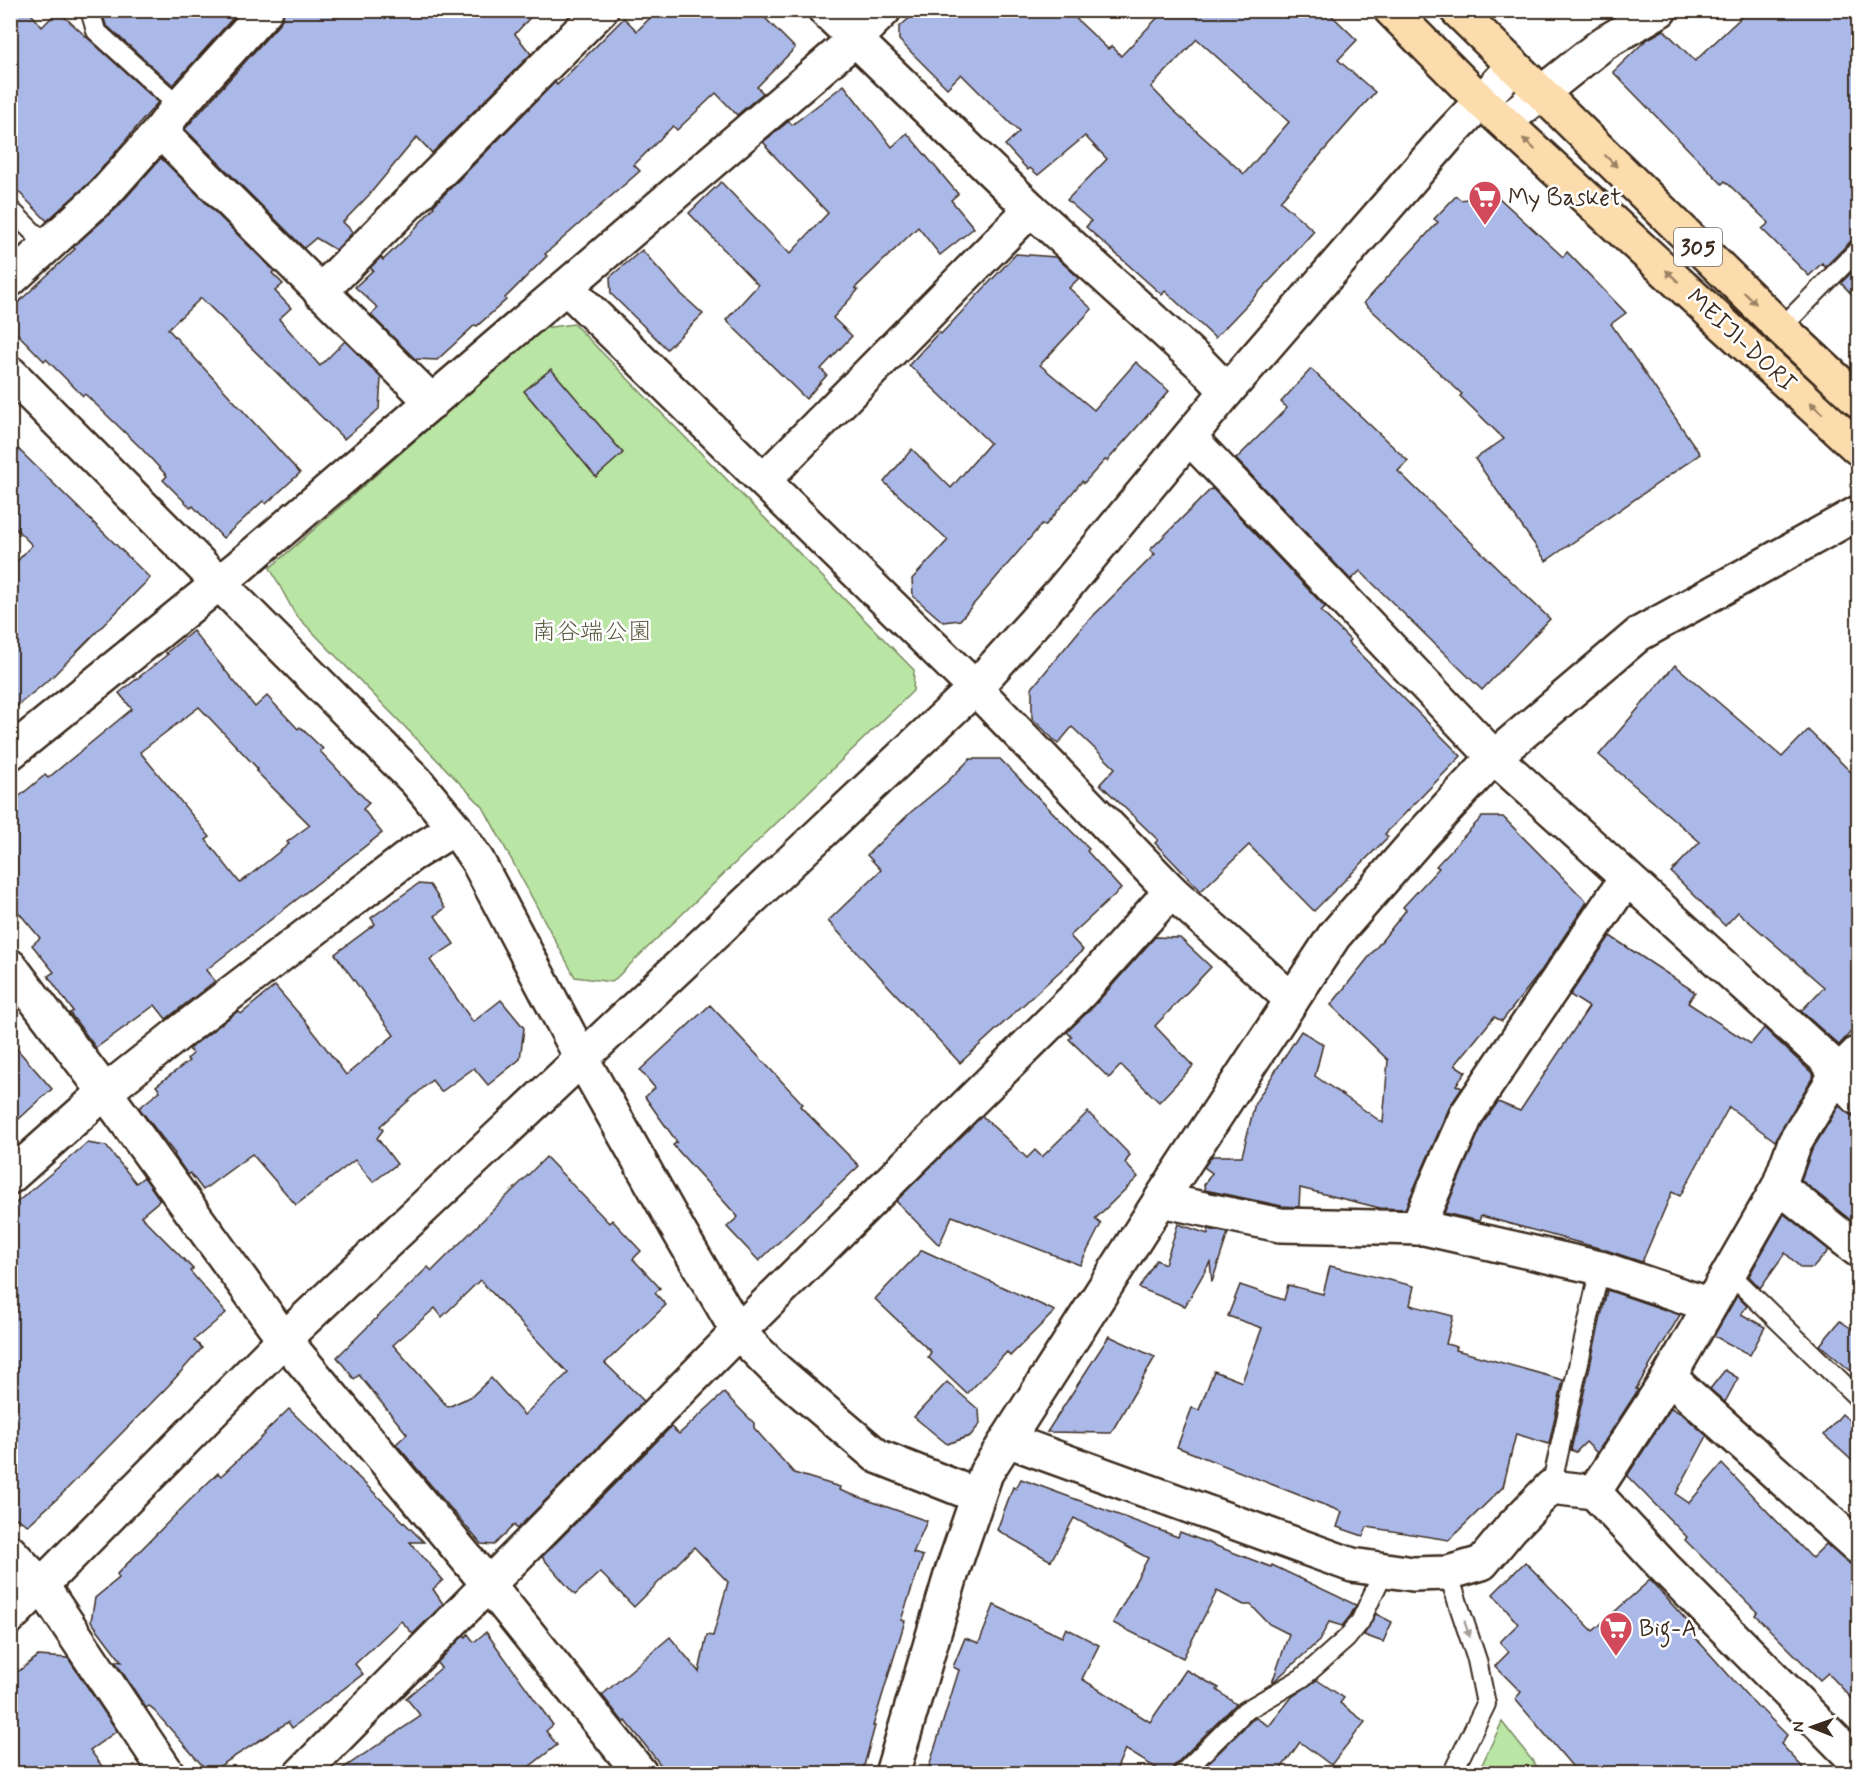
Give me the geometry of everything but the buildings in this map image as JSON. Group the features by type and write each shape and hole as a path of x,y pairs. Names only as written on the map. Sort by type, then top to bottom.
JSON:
{"main road":[{"name":"MEIJI-DORI","path":"1391,10 1493,111 1858,448"},
{"name":"MEIJI-DORI","path":"1457,10 1781,328 1858,400"}],"street":[{"path":"10,280 104,194 266,10"},
{"path":"320,292 601,10"},
{"path":"825,10 1031,209 1201,364 1227,391"},
{"path":"10,753 220,583 855,39 884,10"},
{"path":"10,1617 284,1339 975,688 1062,591 1227,391 1448,136 1493,111 1542,94 1604,43 1660,10"},
{"path":"1493,111 1514,66"},
{"path":"169,119 320,292 432,402"},
{"path":"764,480 1031,209"},
{"path":"566,287 975,688 1171,891 1292,1000"},
{"path":"10,373 416,781 455,828 477,860 582,1059 738,1332 775,1369 877,1456 978,1496"},
{"path":"1190,438 1494,757 1827,1060 1847,1064"},
{"path":"892,1773 952,1572 986,1473 1334,936 1420,837 1494,757 1639,634 1858,513"},
{"path":"10,1177 105,1092 411,855 455,828"},
{"path":"1417,1228 1467,1114 1626,879"},
{"path":"301,1773 738,1332 1080,993 1171,891"},
{"path":"10,966 105,1092 284,1339 488,1584 641,1773"},
{"path":"1847,1064 1858,1098"},
{"path":"1594,1492 1669,1377 1779,1186 1795,1142 1847,1064"},
{"path":"1779,1186 1858,1250"},
{"path":"1161,1200 1280,1224 1417,1228 1600,1268 1710,1305"},
{"path":"1669,1377 1858,1547"},
{"path":"1007,1440 1352,1565 1413,1574 1448,1574 1482,1563 1511,1528 1551,1487 1594,1492 1663,1566 1858,1763"},
{"path":"10,1552 42,1586 168,1773"}],"lane":[{"path":"90,10 96,31 169,119"},
{"path":"10,209 48,247"},
{"path":"1781,328 1858,250"},
{"path":"1551,1487 1600,1268"},
{"path":"1729,1273 1858,1398"},
{"path":"1182,1773 1245,1711 1302,1678 1346,1639 1360,1622 1386,1569"},
{"path":"1448,1574 1477,1660 1486,1704 1452,1773"}],"green space":[{"name":"南谷端公園","path":"574,324 914,670 913,691 612,982 575,977 483,807 295,614 270,568 543,328"},
{"path":"1502,1722 1542,1773 1478,1773"}],"place":[{"name":"My Basket","path":"1485,226"},
{"name":"Big-A","path":"1616,1657"}]}
